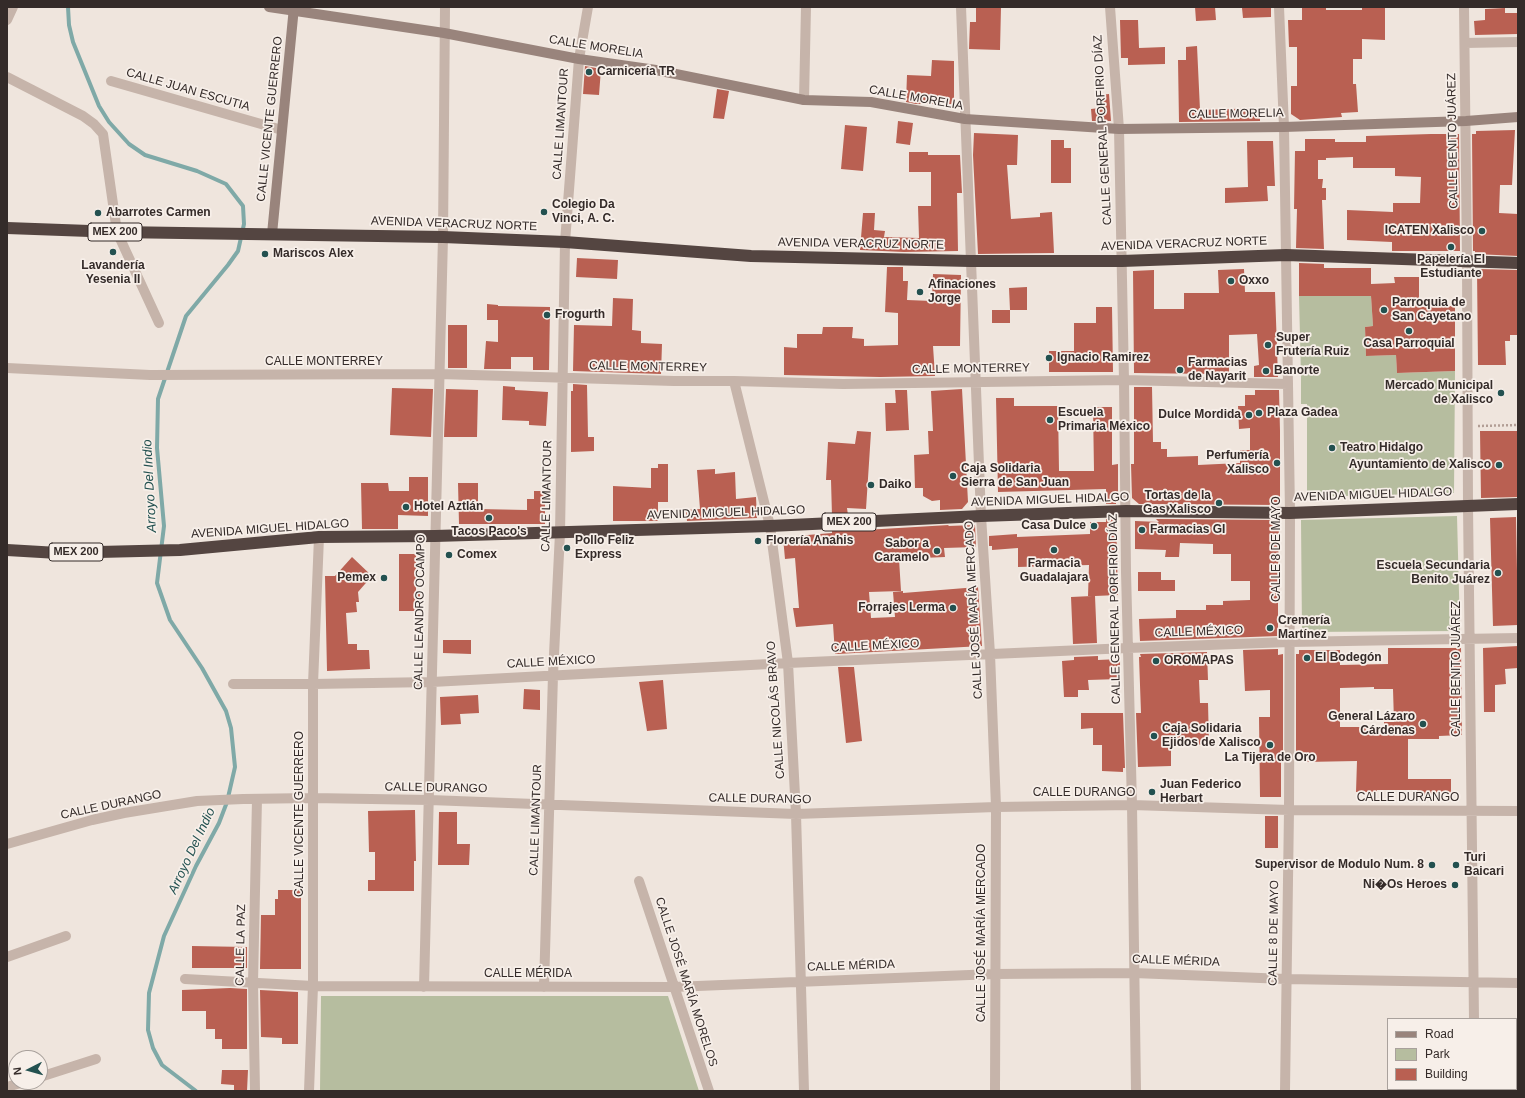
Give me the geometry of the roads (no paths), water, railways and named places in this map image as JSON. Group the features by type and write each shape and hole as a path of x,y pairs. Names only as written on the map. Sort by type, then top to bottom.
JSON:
{"highway":[{"name":"MEX 200","path":"7,228 117,232"},
{"name":"AVENIDA VERACRUZ NORTE","path":"117,232 443,237 565,242 751,256 1122,261 1286,255 1467,261"},
{"name":"MEX 200","path":"1467,261 1518,263"},
{"name":"AVENIDA MIGUEL HIDALGO","path":"7,550 58,553 180,550 319,537 560,533 1126,511 1290,512 1518,504"}],"street":[{"path":"7,20 12,7"},
{"name":"CALLE MORELIA","path":"269,7 294,9 444,33 579,59 656,70 804,100 871,102 965,119 1119,129 1284,127 1466,121 1518,117"},
{"name":"CALLE LEANDRO OCAMPO","path":"424,987 430,800 443,237 445,7"},
{"name":"CALLE LIMANTOUR","path":"544,987 553,675 560,533 565,242 579,59 588,7"},
{"path":"804,100 806,7"},
{"name":"CALLE JOSÉ MARÍA MERCADO","path":"961,7 981,516 990,654 996,807 994,974 995,1091"},
{"name":"CALLE GENERAL PORFIRIO DÍAZ","path":"1110,7 1119,129 1136,1091"},
{"name":"CALLE 8 DE MAYO","path":"1279,7 1284,127 1290,512 1289,810 1285,1091"},
{"name":"CALLE BENITO JUÁREZ","path":"1464,7 1469,639 1474,1018"},
{"name":"CALLE VICENTE GUERRERO","path":"272,234 294,9"},
{"path":"1465,42 1518,42"},
{"path":"7,77 83,116 94,124 103,134 117,232 159,323"},
{"name":"CALLE JUAN ESCUTIA","path":"111,81 282,130"},
{"name":"CALLE MONTERREY","path":"7,368 150,375 439,374 674,382 734,381 843,384 1124,380 1288,384"},
{"name":"CALLE NICOLÁS BRAVO","path":"734,381 770,526 788,663 796,814 804,1091"},
{"name":"CALLE VICENTE GUERRERO","path":"309,1091 313,986 313,684 319,537"},
{"name":"CALLE MÉXICO","path":"233,684 432,682 788,663 1128,648 1289,642 1518,638"},
{"name":"CALLE DURANGO","path":"7,844 124,812 197,801 243,799 312,798 430,800 796,814 996,807 1132,805 1289,810 1518,811"},
{"name":"CALLE LA PAZ","path":"255,1091 253,983 257,799"},
{"name":"CALLE JOSÉ MARÍA MORELOS","path":"639,882 709,1091"},
{"path":"7,957 66,936"},
{"name":"CALLE MÉRIDA","path":"185,979 313,986 544,987 674,986 994,974 1134,972 1286,979 1518,983"},
{"path":"48,1074 96,1059"}],"waterway":[{"name":"Arroyo Del Indio","path":"68,7 69,25 73,42 99,106 109,122 129,144 145,155 197,171 226,184 243,206 244,224 238,251 186,316 158,399 157,448 164,526 157,583 170,620 202,668 226,711 231,728 235,767 227,802 219,823 196,866 164,936 149,993 148,1030 153,1048 162,1065 196,1091"}],"place":[{"name":"Carnicería TR","path":"589,72"},
{"name":"Colegio Da Vinci, A. C.","path":"544,212"},
{"name":"Abarrotes Carmen","path":"98,213"},
{"name":"ICATEN Xalisco","path":"1482,231"},
{"name":"Papelería El Estudiante","path":"1451,247"},
{"name":"Lavandería Yesenia II","path":"113,252"},
{"name":"Mariscos Alex","path":"265,254"},
{"name":"Oxxo","path":"1231,281"},
{"name":"Afinaciones Jorge","path":"920,292"},
{"name":"Parroquia de San Cayetano","path":"1384,310"},
{"name":"Frogurth","path":"547,315"},
{"name":"Casa Parroquial","path":"1409,331"},
{"name":"Super Frutería Ruiz","path":"1268,345"},
{"name":"Ignacio Ramirez","path":"1049,358"},
{"name":"Farmacias de Nayarit","path":"1180,370"},
{"name":"Banorte","path":"1266,371"},
{"name":"Mercado Municipal de Xalisco","path":"1501,393"},
{"name":"Plaza Gadea","path":"1259,413"},
{"name":"Dulce Mordida","path":"1249,415"},
{"name":"Escuela Primaria México","path":"1050,420"},
{"name":"Teatro Hidalgo","path":"1332,448"},
{"name":"Perfumería Xalisco","path":"1277,463"},
{"name":"Ayuntamiento de Xalisco","path":"1499,465"},
{"name":"Caja Solidaria Sierra de San Juan","path":"953,476"},
{"name":"Daiko","path":"871,485"},
{"name":"Tortas de la Gas Xalisco","path":"1219,503"},
{"name":"Hotel Aztlán","path":"406,507"},
{"name":"Tacos Paco's","path":"489,518"},
{"name":"Casa Dulce","path":"1094,526"},
{"name":"Farmacias GI","path":"1142,530"},
{"name":"Florería Anahis","path":"758,541"},
{"name":"Pollo Feliz Express","path":"567,548"},
{"name":"Farmacia Guadalajara","path":"1054,550"},
{"name":"Sabor a Caramelo","path":"937,551"},
{"name":"Comex","path":"449,555"},
{"name":"Escuela Secundaria Benito Juárez","path":"1498,573"},
{"name":"Pemex","path":"384,578"},
{"name":"Forrajes Lerma","path":"953,608"},
{"name":"Cremería Martínez","path":"1270,628"},
{"name":"El Bodegón","path":"1307,658"},
{"name":"OROMAPAS","path":"1156,661"},
{"name":"General Lázaro Cárdenas","path":"1423,724"},
{"name":"Caja Solidaria Ejidos de Xalisco","path":"1154,736"},
{"name":"La Tijera de Oro","path":"1270,745"},
{"name":"Juan Federico Herbart","path":"1152,792"},
{"name":"Supervisor de Modulo Num. 8","path":"1432,865"},
{"name":"Turi Baicari","path":"1456,865"},
{"name":"Ni�Os Heroes","path":"1455,885"}]}
